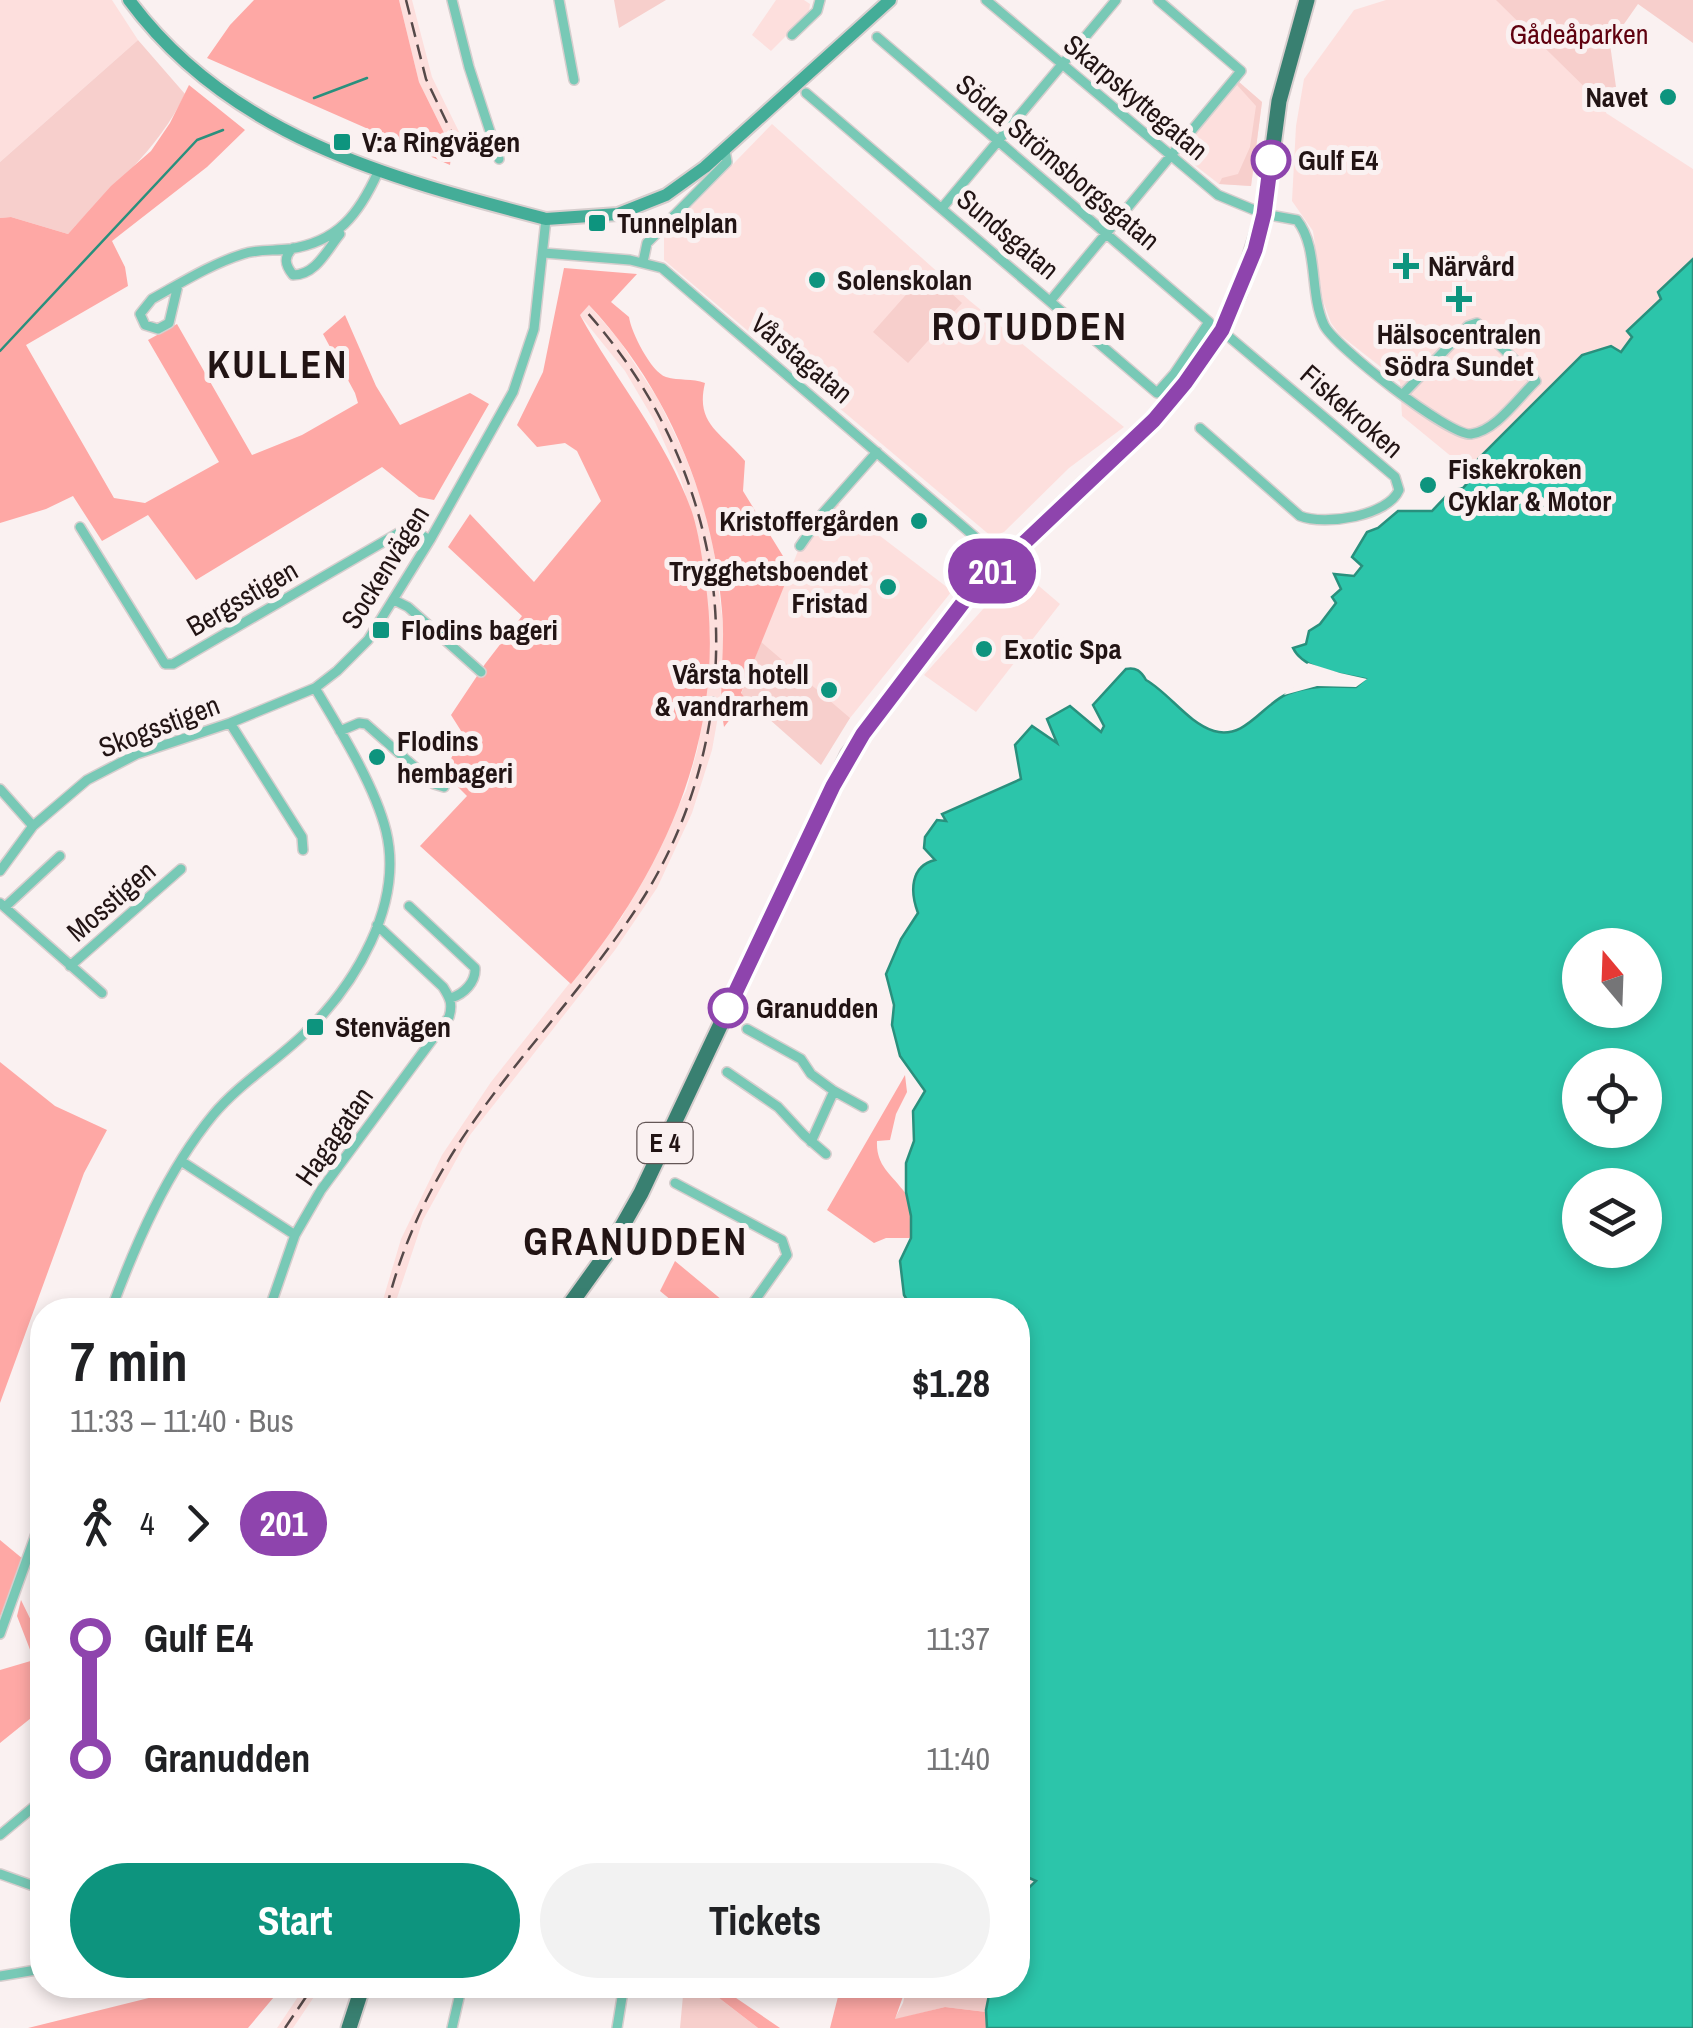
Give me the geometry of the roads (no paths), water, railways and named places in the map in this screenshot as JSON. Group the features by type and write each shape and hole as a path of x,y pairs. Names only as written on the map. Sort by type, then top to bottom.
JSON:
{"highway":[{"name":"E 4","path":"574,1298 616,1239 641,1194 848,755 968,596 1154,420 1185,383 1216,326 1239,294 1264,214 1280,101 1307,0"},
{"path":"349,2028 359,1998"}],"main road":[{"path":"130,0 170,51 235,102 378,172 546,219 628,210 649,203 684,182 725,150 890,0"}],"street":[{"path":"452,0 469,67 500,159"},
{"path":"560,0 574,80"},
{"path":"792,35 818,11 820,0"},
{"name":"Skarpskyttegatan","path":"986,0 1218,195 1300,224 1326,330 1403,394"},
{"path":"942,208 1116,0"},
{"path":"1051,300 1240,72 1158,0"},
{"name":"Södra Strömsborgsgatan","path":"876,36 1216,326"},
{"name":"Sundsgatan","path":"806,93 1157,392 1216,326"},
{"path":"643,262 647,243 726,162 725,150"},
{"path":"293,248 286,263 293,275 312,270 364,202 378,172"},
{"name":"Sockenvägen","path":"314,688 354,656 394,600 512,392 534,328 546,219"},
{"path":"178,285 169,324 158,329 145,325 140,314 143,306 178,285 237,256 293,248 329,238 342,230"},
{"name":"Vårstagatan","path":"544,253 643,262 662,268 1003,561"},
{"path":"1477,323 1536,381 1490,427 1475,434 1446,427 1403,394 1468,326 1477,323"},
{"name":"Fiskekroken","path":"1200,428 1300,516 1310,520 1333,522 1388,505 1399,490 1395,477 1216,326"},
{"path":"800,546 823,513 878,452"},
{"name":"Bergsstigen","path":"80,527 164,664 173,664 402,530 412,530 430,540"},
{"path":"394,600 408,607 481,672"},
{"path":"116,1298 135,1250 181,1161 214,1114 301,1037 336,998 377,926 387,890 386,831 340,730 314,688"},
{"name":"Skogsstigen","path":"32,826 74,789 110,767 314,688"},
{"path":"230,723 302,836 303,850"},
{"path":"340,730 366,724 434,784 444,787"},
{"path":"0,790 32,826 0,872"},
{"name":"Mosstigen","path":"60,856 2,905 102,994"},
{"name":"Mosstigen","path":"70,966 181,869"},
{"name":"Hagagatan","path":"273,1298 295,1235 352,1143 449,1017 450,998 472,982 476,968 409,906"},
{"path":"377,926 450,998"},
{"path":"747,1029 801,1059 811,1074 834,1092 863,1107"},
{"path":"728,1072 778,1106 826,1154"},
{"path":"811,1142 834,1092"},
{"path":"181,1161 295,1235"},
{"path":"674,1184 782,1240 787,1255 757,1298"},
{"path":"0,1634 30,1550"},
{"path":"0,1834 30,1810"},
{"path":"0,1874 30,1884"},
{"path":"0,1976 30,1971"},
{"path":"452,2028 459,1998"},
{"path":"617,2028 622,1998"}],"waterway":[{"path":"314,98 367,78"},
{"path":"0,351 197,140 223,130"}],"railway":[{"path":"406,0 426,79 458,146"},
{"path":"390,1298 405,1247 460,1141 604,955 662,865 695,785 706,743 713,701 715,614 711,571 694,499 667,431 649,399 630,367 584,309"},
{"path":"285,2028 305,1998"}],"place":[{"name":"Navet","path":"1668,97"},
{"name":"V:a Ringvägen","path":"342,142"},
{"name":"Gulf E4","path":"1271,160"},
{"name":"Tunnelplan","path":"597,223"},
{"name":"Närvård","path":"1406,266"},
{"name":"Solenskolan","path":"817,280"},
{"name":"Hälsocentralen Södra Sundet","path":"1459,299"},
{"name":"Fiskekroken Cyklar & Motor","path":"1428,485"},
{"name":"Kristoffergården","path":"919,521"},
{"name":"Trygghetsboendet Fristad","path":"888,587"},
{"name":"Flodins bageri","path":"381,630"},
{"name":"Exotic Spa","path":"984,649"},
{"name":"Vårsta hotell & vandrarhem","path":"829,690"},
{"name":"Flodins hembageri","path":"377,757"},
{"name":"Granudden","path":"728,1008"},
{"name":"Stenvägen","path":"315,1027"}],"district":[{"name":"ROTUDDEN","path":"1030,327"},
{"name":"KULLEN","path":"278,365"},
{"name":"GRANUDDEN","path":"636,1242"}],"park label":[{"name":"Gådeåparken","path":"1579,34"}]}
